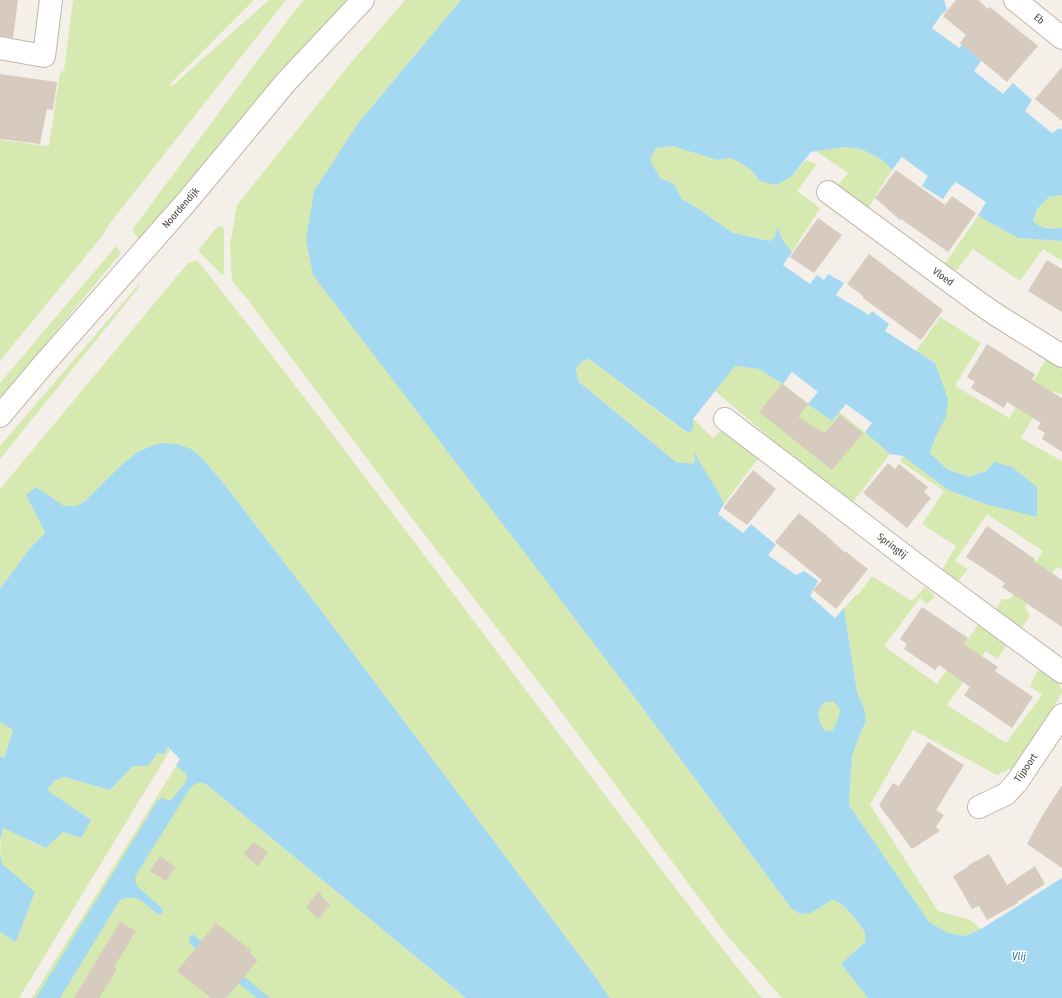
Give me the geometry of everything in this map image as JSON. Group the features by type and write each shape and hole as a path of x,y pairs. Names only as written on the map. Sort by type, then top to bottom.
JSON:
{"street":[{"path":"0,48 44,56 52,0"},
{"name":"Noordendijk","path":"0,416 189,199 286,82 363,0"},
{"name":"Eb","path":"1015,0 1062,38"},
{"name":"Vloed","path":"828,192 979,304 1062,356"},
{"name":"Springtij","path":"724,419 918,566 1062,672"},
{"name":"Tijpoort","path":"979,807 1006,794 1017,782 1062,715"}],"green space":[{"path":"73,0 254,0 169,85 172,86 269,0 286,0 110,223 103,235 0,361 0,140 49,146 60,73 64,70"},
{"path":"304,0 350,0 254,104 139,239 132,230"},
{"path":"405,0 461,0 359,122 627,687 791,908 800,914 811,913 832,900 842,904 865,932 865,942 841,964 868,998 782,998 725,933 554,702 232,281 230,245 237,205 349,65"},
{"path":"672,146 717,160 730,158 751,170 760,181 792,176 806,160 817,164 797,191 820,208 792,252 782,239 778,227 775,237 770,241 733,233 682,199 674,184 660,178 650,160 656,148"},
{"path":"845,147 861,149 881,159 892,170 868,208 836,188 848,173 816,151"},
{"path":"1062,195 1062,228 1047,228 1033,222 1037,209 1049,197"},
{"path":"978,216 1018,238 1062,241 1062,261 1043,249 1020,281 973,249 956,271 944,265"},
{"path":"219,226 224,229 224,273 222,275 198,251"},
{"path":"116,246 121,253 0,399 0,383"},
{"path":"197,260 339,443 665,875 762,998 610,998 323,613 225,485 202,458 151,446 136,453 117,469 84,502 76,506 64,506 42,526 45,533 31,547 0,589 0,489 188,263"},
{"path":"140,283 139,287 0,459 0,446"},
{"path":"940,317 981,343 955,386 1009,418 1046,359 1062,369 1062,394 1049,391 1021,438 1062,461 1062,569 1057,567 1025,607 1030,616 1020,630 994,613 1002,599 1011,599 1043,551 987,514 955,561 968,569 956,584 941,572 956,546 922,524 944,491 900,461 903,456 948,490 985,504 994,462 986,471 969,477 947,469 930,453 936,436 935,363 916,351"},
{"path":"589,359 687,433 693,430 693,419 713,438 725,428 759,457 724,504 695,453 693,465 676,462 578,381 576,367 582,361"},
{"path":"735,366 759,369 783,384 832,421 839,412 890,454 850,506 715,391"},
{"path":"872,576 912,601 925,587 935,596 927,604 920,598 884,646 937,684 978,625 1008,644 997,659 986,651 947,705 1006,743 1042,695 1030,686 1038,670 1053,675 1062,690 1062,693 1020,764 997,775 913,730 870,805 938,911 970,920 981,929 965,936 948,933 929,922 849,805 852,756 866,721 864,708 857,692 844,608 856,595 858,595"},
{"path":"833,700 840,709 838,719 832,731 824,730 818,713 823,703"},
{"path":"0,722 13,730 4,758 0,756"},
{"path":"167,747 170,750 19,998 0,998 0,932 16,942 35,892 1,864 0,846 3,828 46,848 63,831 91,820 47,790 54,781 64,777 110,790 133,766 148,766 159,753"},
{"path":"176,766 186,774 207,785 466,998 32,998"}],"water":[{"name":"Vlij","path":"461,0 944,0 947,10 941,15 932,28 959,48 975,30 991,47 974,71 1003,94 1013,83 1032,100 1025,111 1052,133 1060,128 1062,130 1062,195 1049,197 1037,209 1033,221 1046,228 1062,228 1062,241 1018,238 978,216 986,202 956,182 943,199 922,186 928,176 902,157 892,170 881,159 861,149 845,147 811,152 792,176 776,185 760,181 751,170 730,158 717,160 672,146 656,148 650,160 660,178 674,184 682,199 733,233 770,241 775,237 778,227 782,239 792,252 783,265 810,284 817,275 824,280 828,274 844,283 836,295 869,315 872,311 889,324 885,331 935,363 948,399 946,417 936,436 930,453 947,469 969,477 986,471 994,462 1012,467 1037,487 1037,517 985,504 948,490 903,456 890,454 865,432 872,423 846,404 832,421 808,404 818,392 792,372 783,384 759,369 735,366 693,419 693,430 688,433 589,359 582,361 576,368 578,381 676,462 693,464 695,459 694,451 724,504 718,514 743,533 751,524 776,545 768,555 796,575 804,571 818,581 810,596 835,618 844,608 857,692 864,708 866,721 852,756 849,805 929,922 948,933 965,936 981,929 1062,878 1062,998 868,998 841,964 865,942 865,932 846,908 842,904 832,900 811,913 800,914 791,908 627,687 313,275 306,240 314,191 359,122","holes":["833,701 840,709 838,719 832,731 824,730 818,713 823,703"]},
{"path":"161,443 177,444 191,449 202,458 225,485 323,613 610,998 466,998 207,785 201,783 194,784 191,787 136,875 135,880 137,886 162,908 163,912 158,914 136,899 126,898 120,900 60,998 36,998 158,800 163,798 171,800 186,782 187,777 186,774 176,766 180,759 168,747 164,754 158,753 148,766 133,766 110,790 64,777 54,781 47,790 91,820 81,838 63,832 46,848 3,828 0,841 0,756 4,758 13,730 0,722 0,589 31,547 45,533 26,495 36,487 64,506 76,506 84,502 117,469 136,453"},
{"path":"0,853 2,864 35,892 16,942 0,932"},
{"path":"192,935 194,935 270,998 257,998 188,942"}],"building":[{"path":"0,0 18,0 13,38 0,36"},
{"path":"956,0 978,0 988,9 990,7 1038,46 1007,82 960,43 966,35 943,16"},
{"path":"1062,67 1062,121 1035,99"},
{"path":"0,74 57,82 53,110 47,109 40,144 0,139"},
{"path":"896,170 945,205 952,196 976,213 948,252 901,219 900,220 875,198"},
{"path":"818,218 842,235 814,273 790,257"},
{"path":"869,254 943,310 921,340 863,298 863,296 847,284"},
{"path":"1047,260 1062,269 1062,312 1028,291"},
{"path":"987,344 1035,374 1032,380 1062,398 1062,452 1042,439 1045,433 1037,428 1041,423 1007,402 1004,408 971,388 975,382 967,377"},
{"path":"782,384 808,404 798,417 825,433 840,415 863,433 832,470 759,412"},
{"path":"888,463 895,469 899,464 928,487 924,492 931,498 907,528 863,493"},
{"path":"753,470 776,489 747,525 723,508"},
{"path":"799,513 844,552 845,551 868,569 836,609 813,590 822,580 775,542"},
{"path":"987,526 1035,559 1034,561 1062,580 1062,627 1002,587 1005,583 966,557"},
{"path":"922,607 968,638 964,644 998,667 995,671 1033,697 1012,728 964,695 970,687 939,665 935,670 904,649 907,644 900,639"},
{"path":"928,742 964,765 936,810 944,815 936,827 940,831 912,849 879,805 893,783 899,786"},
{"path":"1062,785 1062,868 1027,844 1042,816"},
{"path":"254,842 268,853 258,866 243,854"},
{"path":"989,854 1007,885 1035,866 1045,884 1017,902 1018,903 987,920 979,906 972,909 953,876 968,867 967,866"},
{"path":"160,856 175,867 166,881 150,871"},
{"path":"319,891 330,905 318,919 306,907"},
{"path":"120,922 136,931 114,967 117,969 99,998 74,998"},
{"path":"216,923 252,951 250,953 258,960 226,998 211,998 177,971"}]}
